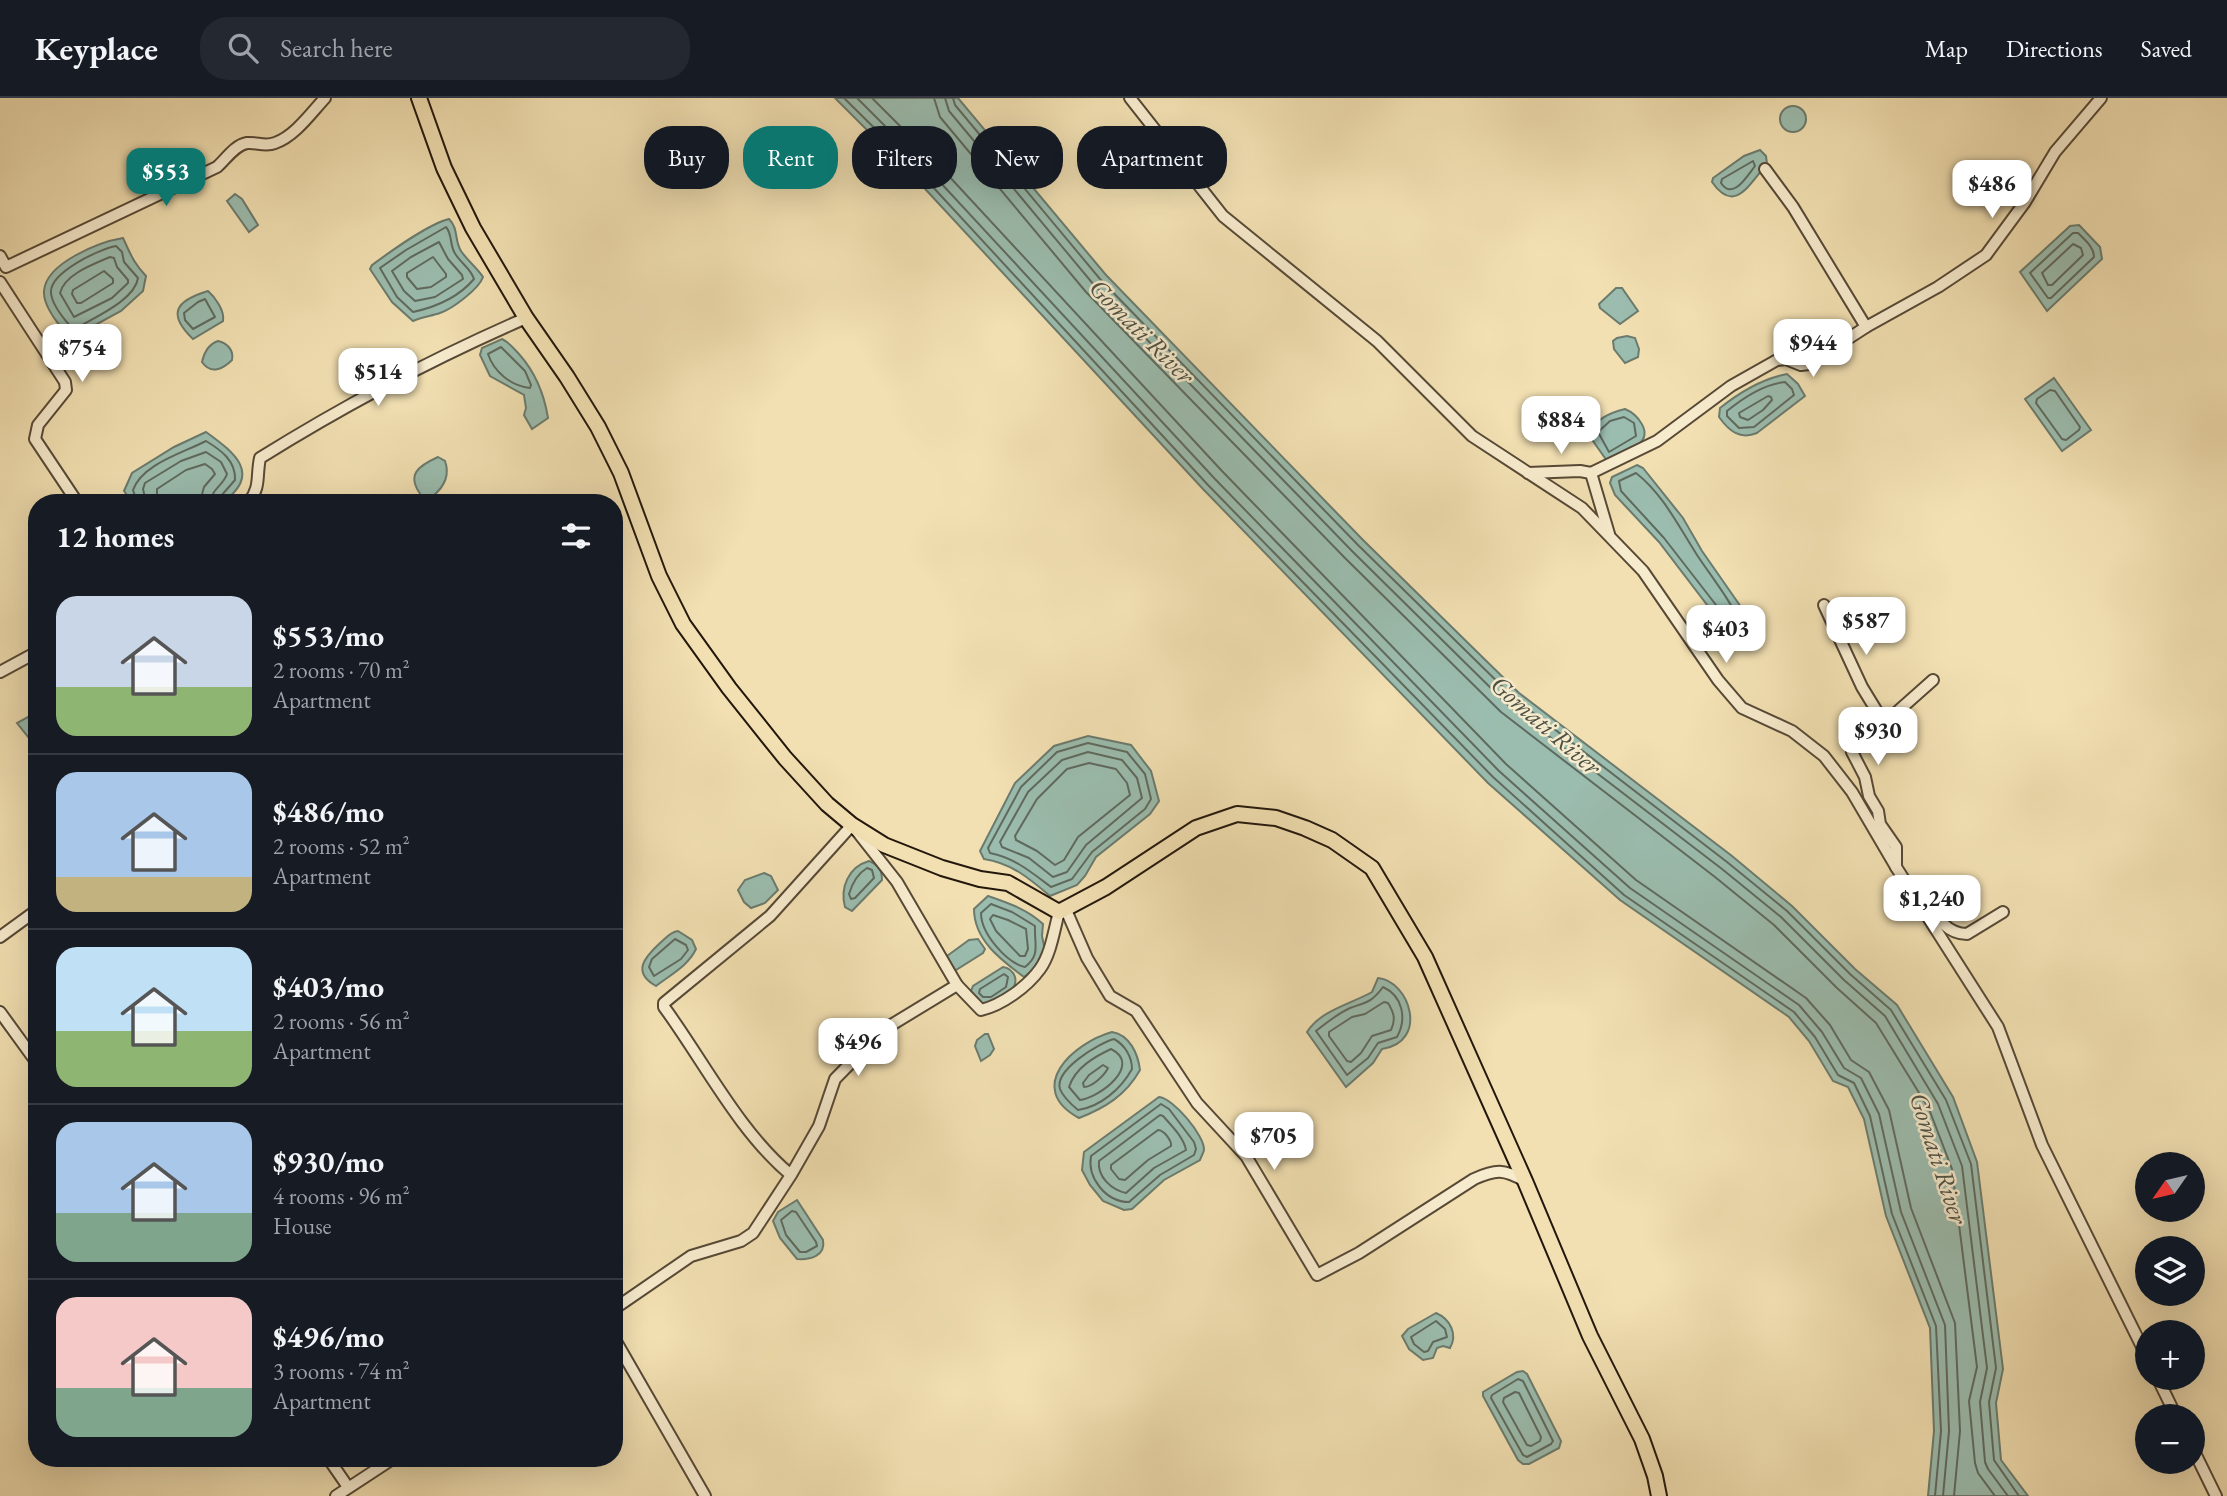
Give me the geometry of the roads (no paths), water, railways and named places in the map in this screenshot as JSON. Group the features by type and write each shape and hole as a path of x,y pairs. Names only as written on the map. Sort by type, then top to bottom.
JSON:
{"main road":[{"path":"419,98 444,168 472,228 526,318 598,427 621,472 659,576 683,624 709,662 785,758 827,804 852,825 884,845 942,868 980,879 1008,883 1063,911 1106,887 1196,828 1237,814 1276,818 1332,840 1372,868 1425,957 1525,1181 1590,1336 1642,1439 1659,1496"}],"street":[{"path":"0,257 3,269 217,167 241,145 249,142 266,145 277,143 303,123 325,98"},
{"path":"1130,98 1223,216 1377,341 1472,436 1582,508 1643,570 1718,680 1742,708 1792,731 1824,757 1852,792 1896,867 1998,1027 2042,1145 2135,1333"},
{"path":"1528,473 1591,473 1657,441 1731,386 1777,360 1786,359 1801,365 1809,364 1866,327 1938,287 1986,255 2025,202 2055,152 2101,98"},
{"path":"1765,169 1793,207 1866,327"},
{"path":"0,282 65,382 66,390 38,425 35,439 73,494"},
{"path":"255,494 259,488 260,458 311,426 459,347 526,318"},
{"path":"1591,473 1610,536"},
{"path":"1824,605 1862,687 1884,723"},
{"path":"0,672 28,657"},
{"path":"1933,680 1852,752 1866,777 1869,796 1878,811 1880,824 1932,911 1945,927 1967,934 2003,912"},
{"path":"791,1175 773,1160 707,1073 664,1003 770,916 852,825 897,882 957,985 981,1010 999,1004 1040,969 1063,911"},
{"path":"1896,867 1897,853"},
{"path":"1063,911 1110,996 1136,1011 1197,1103 1246,1156 1317,1275 1359,1253 1474,1179 1491,1171 1503,1172 1525,1181"},
{"path":"0,937 28,917"},
{"path":"623,1303 691,1256 741,1241 753,1233 819,1126 835,1079 883,1030 957,985"},
{"path":"0,1012 28,1051"},
{"path":"623,1354 705,1496"},
{"path":"334,1467 348,1486"},
{"path":"336,1496 379,1467"},
{"path":"2205,1474 2216,1496"}],"water":[{"name":"Gomati River","path":"835,98 958,98 981,126 971,126 971,189 1034,189 1106,275 1363,540 1519,693 1732,856 1792,906 1855,969 1897,1005 1953,1097 1977,1162 2003,1369 1996,1403 2001,1460 2028,1496 1928,1496 1934,1431 1930,1328 1886,1216 1864,1119 1848,1087 1833,1081 1809,1041 1789,1017 1620,900 1488,783 1203,489 925,189 957,189 957,126 863,126"},
{"path":"1793,106 1802,110 1806,119 1802,128 1793,132 1784,128 1780,119 1784,110"},
{"path":"1760,150 1766,156 1767,164 1748,187 1735,196 1720,192 1712,182 1713,178 1744,156"},
{"path":"235,194 242,199 258,225 249,232 227,201"},
{"path":"449,219 461,251 483,277 471,293 451,307 413,321 392,302 370,269 409,239"},
{"path":"2079,225 2100,247 2102,259 2047,311 2020,272 2070,226"},
{"path":"123,238 135,262 146,276 143,291 121,311 77,335 67,334 46,303 44,291 47,281 54,271 75,256 101,244"},
{"path":"1616,288 1622,288 1638,311 1620,324 1600,308 1599,304"},
{"path":"208,291 221,309 223,321 193,339 180,322 178,309 188,299"},
{"path":"1627,336 1635,338 1639,349 1638,357 1625,363 1614,349 1613,341"},
{"path":"502,339 525,361 542,392 548,418 532,429 524,415 524,395 490,376 480,355 482,348"},
{"path":"218,341 229,348 232,360 221,368 209,368 202,362 204,355 212,344"},
{"path":"1787,374 1798,384 1805,396 1757,433 1735,433 1719,417 1720,408 1743,392 1768,379"},
{"path":"2054,378 2091,430 2062,451 2025,399"},
{"path":"1625,409 1642,424 1643,439 1636,447 1610,461 1588,434 1604,417"},
{"path":"206,432 240,464 241,482 235,492 126,494 124,491 132,473 174,447"},
{"path":"438,457 445,461 445,480 435,494 420,494 415,482 416,472"},
{"path":"1637,465 1643,468 1683,518 1741,607 1753,637 1740,648 1659,542 1615,495 1610,483 1612,477"},
{"path":"28,717 28,737 17,723"},
{"path":"1088,736 1131,745 1151,771 1159,801 1150,814 1096,857 1077,885 1050,896 1011,868 984,859 980,851 1015,783 1054,746"},
{"path":"869,861 879,868 882,880 852,911 845,907 847,879 856,868"},
{"path":"764,873 771,876 778,890 765,903 751,908 744,902 738,890 745,880"},
{"path":"988,896 1024,910 1043,924 1045,950 1039,965 1024,977 990,948 979,930 974,909"},
{"path":"678,931 692,940 696,949 684,965 656,986 644,975 643,964 660,943"},
{"path":"978,939 985,949 983,953 952,970 946,962 947,956 969,940"},
{"path":"1003,967 1014,975 1014,988 1006,996 984,1005 973,997 973,986"},
{"path":"1378,978 1399,989 1410,1012 1410,1024 1406,1035 1397,1044 1382,1049 1373,1063 1346,1087 1307,1032 1328,1013 1372,992"},
{"path":"1112,1032 1124,1037 1132,1046 1140,1070 1114,1100 1079,1118 1063,1106 1055,1093 1055,1081 1060,1068 1070,1056 1097,1038"},
{"path":"988,1034 994,1049 981,1061 975,1046 977,1040"},
{"path":"1159,1097 1172,1104 1187,1119 1199,1136 1204,1151 1200,1160 1164,1180 1132,1209 1124,1210 1103,1201 1090,1185 1082,1170 1084,1152"},
{"path":"797,1200 823,1240 820,1253 807,1259 797,1259 780,1238 773,1221 778,1212"},
{"path":"1436,1313 1445,1319 1451,1328 1452,1343 1450,1348 1437,1348 1433,1358 1423,1360 1409,1349 1402,1336 1408,1329"},
{"path":"1523,1371 1561,1441 1559,1448 1529,1464 1518,1460 1483,1396 1483,1392"}]}
